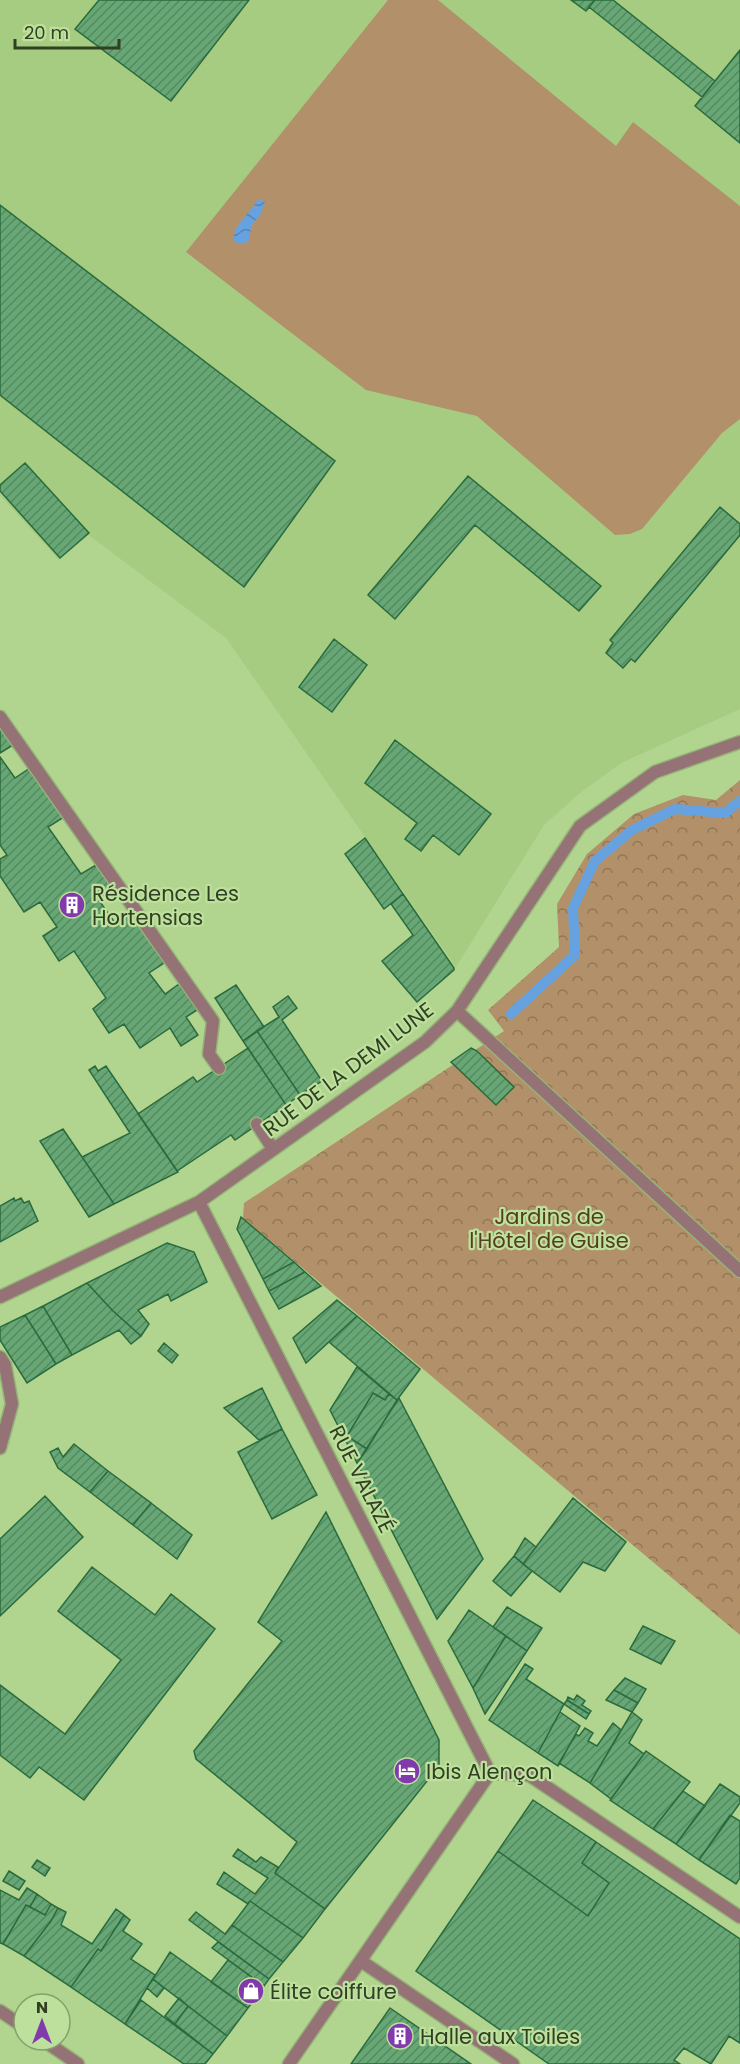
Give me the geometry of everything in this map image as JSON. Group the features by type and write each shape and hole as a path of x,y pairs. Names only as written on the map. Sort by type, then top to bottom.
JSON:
{"street":[{"path":"0,717 213,1021 209,1054 219,1068"},
{"name":"RUE DE LA DEMI LUNE","path":"0,1298 199,1202 424,1042 457,1011 580,826 655,772 740,742"},
{"path":"457,1011 740,1271"},
{"path":"257,1124 273,1149"},
{"name":"RUE VALAZÉ","path":"199,1202 490,1773"},
{"path":"0,1357 5,1365 12,1404 0,1448"},
{"path":"289,2064 490,1773 529,1775 740,1917"},
{"path":"361,1960 513,2064"},
{"path":"60,2052 78,2064"}],"shaded area":[{"path":"0,0 740,0 740,709 623,762 581,792 544,825 456,967 226,638 86,533 59,560 0,495"}],"green space":[{"path":"388,0 438,0 616,146 633,122 740,206 740,419 722,433 642,529 630,534 615,535 477,416 366,390 186,252"},
{"name":"Jardins de l'Hôtel de Guise","path":"740,780 740,1635 243,1218 244,1203 504,1031 488,1010 559,947 557,904 587,854 634,814 683,795 716,800"}],"water":[{"path":"259,199 265,202 260,215 252,225 248,242 238,244 233,239 236,228"}],"building":[{"path":"99,0 249,0 171,101 75,29"},
{"path":"571,0 595,0 586,11"},
{"path":"595,0 613,0 715,81 702,97 589,7"},
{"path":"740,50 740,143 695,106"},
{"path":"0,205 335,461 244,587 0,395"},
{"path":"25,463 89,533 60,558 0,491 0,485"},
{"path":"468,476 601,586 579,611 475,525 395,619 368,595"},
{"path":"720,507 740,524 740,535 635,662 631,659 623,668 606,653 613,643 610,640"},
{"path":"334,639 367,665 332,712 299,687"},
{"path":"0,725 13,745 0,753"},
{"path":"395,740 491,814 459,855 433,835 421,851 405,839 417,823 365,783"},
{"name":"Résidence Les Hortensias","path":"0,757 15,778 30,768 64,817 48,827 81,874 96,865 113,889 98,899 115,923 130,912 164,963 149,973 165,994 179,984 197,1010 186,1017 198,1035 181,1046 170,1028 140,1048 124,1024 109,1033 93,1009 106,998 74,951 59,961 43,936 57,927 40,902 24,912 0,876 0,859 7,855 0,845"},
{"path":"365,838 403,894 384,909 345,854"},
{"path":"403,894 454,968 417,1002 382,961 413,935 391,904"},
{"path":"236,985 264,1027 243,1041 215,998"},
{"path":"288,996 297,1008 282,1020 322,1081 300,1095 257,1031 279,1017 273,1007"},
{"path":"257,1031 300,1095 286,1105 243,1041"},
{"path":"248,1048 286,1105 235,1140 231,1135 177,1171 138,1114 193,1077 197,1082"},
{"path":"471,1048 477,1051 514,1087 496,1105 451,1062"},
{"path":"95,1066 98,1071 106,1066 178,1172 114,1204 82,1157 130,1133 89,1070"},
{"path":"63,1129 114,1204 89,1217 40,1141"},
{"path":"14,1198 15,1201 21,1198 24,1203 29,1201 38,1221 0,1242 0,1206"},
{"path":"241,1217 294,1262 263,1279 237,1229"},
{"path":"167,1243 194,1252 207,1282 171,1301 168,1294 138,1310 149,1324 141,1336 87,1283"},
{"path":"294,1262 305,1272 269,1291 263,1279"},
{"path":"305,1272 321,1286 279,1309 269,1291"},
{"path":"87,1283 141,1336 131,1344 119,1330 72,1355 43,1306"},
{"path":"337,1300 357,1316 306,1363 293,1338"},
{"path":"43,1306 72,1355 56,1364 25,1315"},
{"path":"25,1315 56,1364 27,1383 0,1340 0,1327"},
{"path":"357,1316 420,1369 397,1400 329,1342"},
{"path":"164,1343 178,1355 172,1363 158,1351"},
{"path":"357,1367 389,1394 385,1400 373,1393 347,1436 367,1449 357,1463 330,1410"},
{"path":"262,1388 282,1429 259,1440 224,1408"},
{"path":"373,1393 385,1400 389,1394 397,1400 367,1449 347,1436"},
{"path":"399,1398 483,1559 437,1619 357,1463"},
{"path":"282,1429 317,1495 272,1519 238,1452"},
{"path":"74,1444 108,1471 90,1492 58,1468 50,1452 58,1448 63,1457"},
{"path":"108,1471 151,1503 133,1525 90,1492"},
{"path":"45,1496 83,1537 0,1616 0,1539"},
{"path":"573,1498 626,1542 605,1571 583,1562 560,1592 523,1564"},
{"path":"151,1503 192,1535 177,1559 133,1525"},
{"path":"326,1512 439,1740 439,1766 325,1909 275,1873 297,1842 196,1759 194,1751 282,1641 258,1622"},
{"path":"525,1538 536,1547 523,1564 514,1556"},
{"path":"514,1556 532,1571 511,1596 493,1581"},
{"path":"92,1567 155,1615 171,1594 215,1629 84,1800 39,1767 30,1778 0,1755 0,1685 65,1734 121,1660 58,1611"},
{"path":"507,1607 542,1628 527,1651 493,1627"},
{"path":"469,1610 506,1636 473,1688 448,1641"},
{"path":"643,1626 675,1641 661,1664 630,1649"},
{"path":"506,1636 527,1651 485,1714 473,1688"},
{"path":"525,1664 533,1669 526,1679 564,1704 538,1753 489,1720"},
{"path":"625,1678 646,1689 638,1703 614,1690"},
{"path":"614,1690 638,1703 632,1712 606,1700"},
{"path":"577,1695 585,1701 582,1705 591,1711 589,1714 567,1700 568,1697 574,1700"},
{"path":"567,1700 589,1714 586,1719 564,1704"},
{"path":"560,1712 580,1726 558,1766 538,1753"},
{"path":"632,1712 642,1720 629,1743 644,1754 611,1799 590,1783"},
{"path":"613,1723 621,1730 590,1783 559,1763 576,1734 579,1736 585,1728 593,1733 588,1741 597,1746"},
{"path":"646,1751 690,1782 653,1829 610,1800"},
{"path":"720,1784 740,1797 740,1803 699,1860 676,1844"},
{"path":"683,1791 705,1806 676,1844 653,1829"},
{"path":"533,1800 596,1842 582,1863 609,1883 588,1916 498,1851"},
{"path":"730,1815 740,1821 740,1878 736,1884 699,1860"},
{"path":"596,1842 740,1939 740,2043 729,2036 711,2064 684,2048 674,2060 680,2064 549,2064 416,1971 498,1851 588,1916 609,1883 582,1863"},
{"path":"238,1849 256,1862 261,1857 278,1867 275,1873 325,1909 303,1938 250,1901 248,1904 217,1884 224,1872 255,1894 268,1878 233,1856"},
{"path":"37,1860 50,1868 45,1876 32,1867"},
{"path":"9,1871 25,1881 19,1890 3,1881"},
{"path":"27,1888 37,1894 30,1907 26,1905 3,1944 0,1943 0,1890 19,1900"},
{"path":"37,1894 51,1904 45,1915 30,1907"},
{"path":"250,1901 303,1938 283,1962 232,1925"},
{"path":"51,1904 58,1908 51,1921 24,1956 3,1944 26,1905 45,1915"},
{"path":"58,1908 66,1912 61,1925 92,1944 116,1909 124,1915 101,1951 98,1949 71,1987 24,1956 51,1921"},
{"path":"196,1912 225,1934 232,1925 283,1962 269,1979 189,1920"},
{"path":"124,1915 130,1920 123,1931 142,1944 131,1959 155,1975 125,2024 71,1987 98,1949 101,1951"},
{"path":"218,1942 269,1979 264,1986 212,1948"},
{"path":"170,1952 248,2008 227,2036 153,1979"},
{"path":"228,1960 264,1986 248,2008 211,1982"},
{"path":"153,1979 164,1988 157,1997 147,1988"},
{"path":"179,1998 188,2006 175,2024 165,2016"},
{"path":"141,2000 213,2054 205,2064 184,2064 125,2024"},
{"path":"188,2006 227,2036 213,2054 175,2024"},
{"name":"Halle aux Toiles","path":"390,2008 471,2064 351,2064"}],"waterway":[{"path":"511,1014 575,955 573,908 595,861 632,830 675,809 725,813 740,801"}],"place":[{"name":"Résidence Les Hortensias","path":"72,905"},
{"name":"Ibis Alençon","path":"407,1771"},
{"name":"Élite coiffure","path":"251,1991"},
{"name":"Halle aux Toiles","path":"400,2036"}]}
